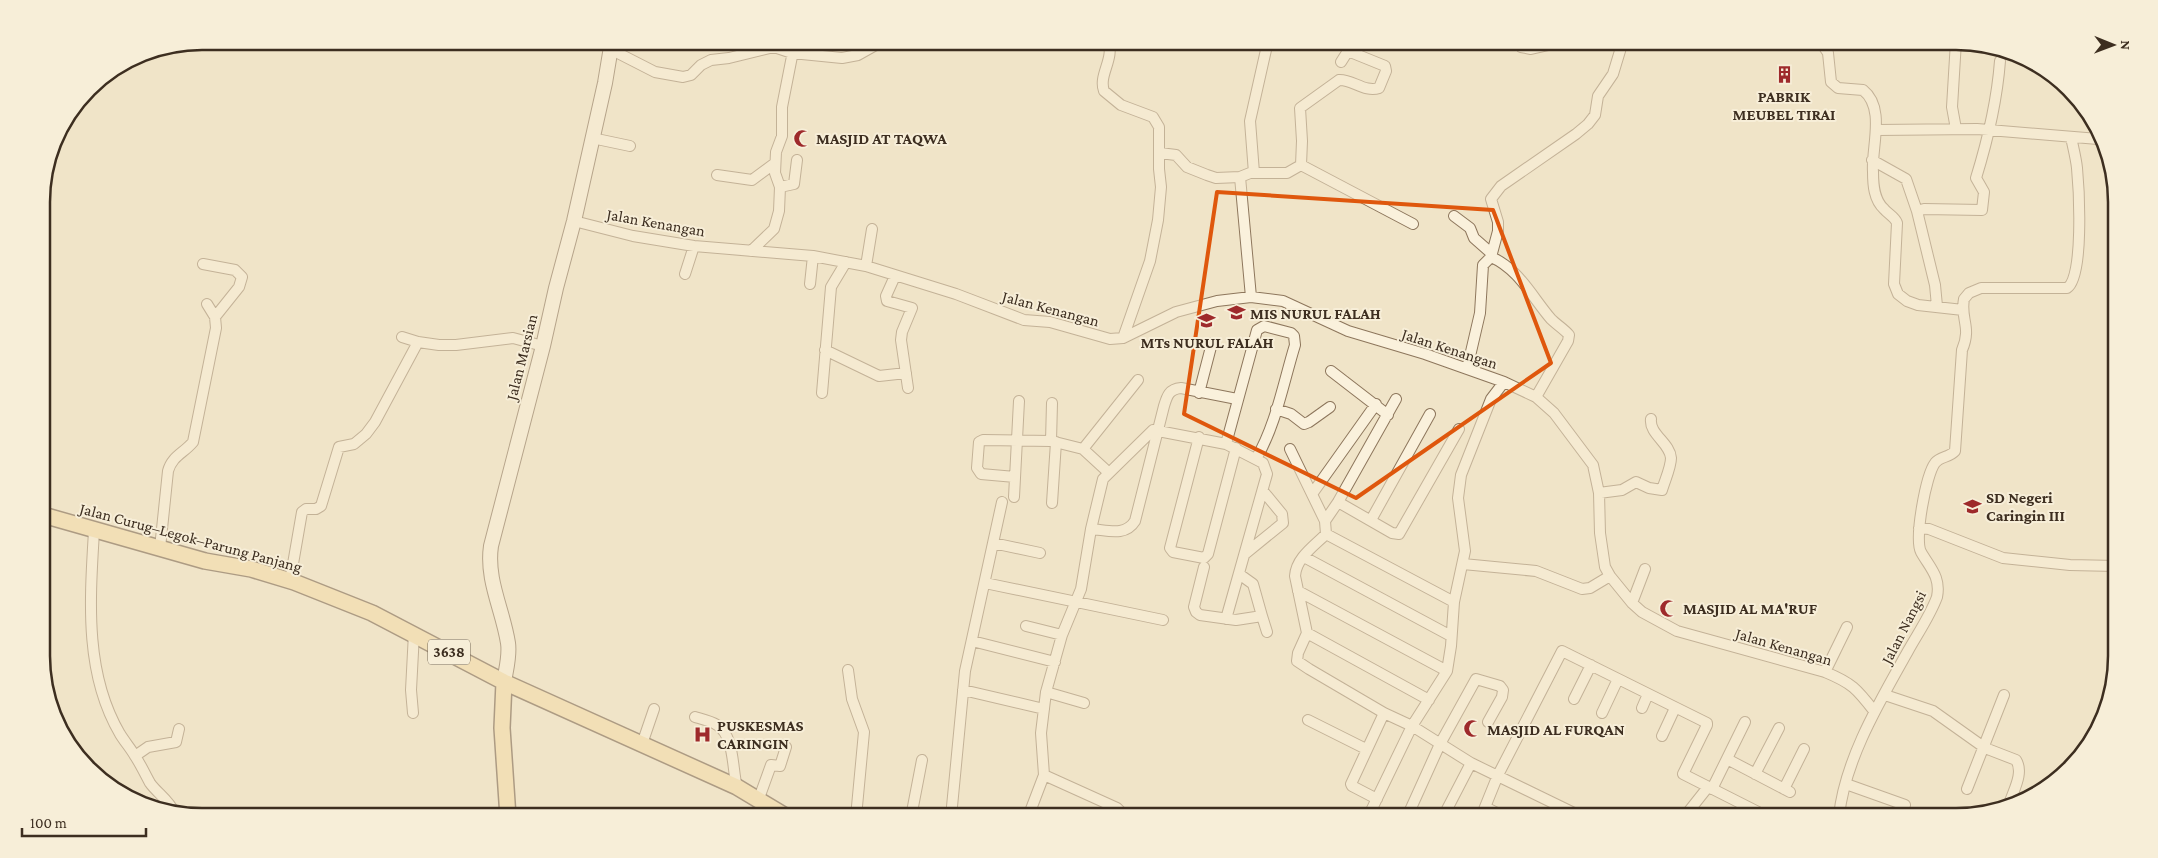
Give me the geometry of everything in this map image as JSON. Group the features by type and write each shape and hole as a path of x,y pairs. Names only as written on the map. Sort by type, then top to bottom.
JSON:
{"main road":[{"name":"Jalan Curug–Legok–Parung Panjang","path":"50,517 205,561 251,569 290,581 372,613 414,633 504,682 737,787 771,808"},
{"path":"504,682 502,728 507,808"}],"street":[{"name":"Jalan Marsian","path":"504,682 509,654 508,642 491,574 490,554 574,221 610,50"},
{"path":"619,50 655,72 683,77 691,75 701,65 711,60 729,58 762,50"},
{"path":"783,50 792,53 842,58 858,56 868,50"},
{"path":"751,251 774,229 779,211 780,187 775,173 775,163 776,152 782,136 782,108 793,50"},
{"path":"1110,50 1103,82 1104,91 1121,105 1153,116 1159,127 1160,153 1158,169 1161,187 1158,220 1150,261 1123,338"},
{"path":"1254,173 1250,121 1266,50"},
{"path":"1467,369 1480,313 1484,265 1491,255 1498,231 1498,222 1491,199 1494,193 1588,124 1595,115 1598,96 1613,74 1620,50"},
{"path":"1826,50 1828,53 1831,82 1838,88 1857,88 1866,92 1873,108 1878,130 1874,140 1872,160 1876,198 1883,208 1896,219 1897,223 1894,284 1898,294 1907,301 1918,305 1963,310 1964,299 1978,289 2064,289 2073,284 2078,259 2077,167 2071,137"},
{"path":"1955,50 1952,107 1956,129"},
{"path":"1301,165 1301,106 1341,79 1372,90 1379,88 1386,71 1385,66 1351,51 1345,52 1341,62"},
{"path":"1917,211 1924,209 1982,210 1984,192 1976,178 1990,130 1999,80 2000,61"},
{"path":"1878,130 1990,130 2093,138"},
{"path":"592,138 630,146"},
{"path":"1160,153 1176,155 1187,167 1216,178 1240,177 1254,173 1287,173 1301,165"},
{"path":"780,187 794,184 797,160"},
{"path":"1872,160 1906,179 1917,211 1935,285 1936,306"},
{"path":"717,175 752,180 775,163"},
{"path":"1301,165 1413,224"},
{"path":"1240,177 1251,297"},
{"path":"1454,216 1470,228 1474,238 1491,255 1502,262 1520,279 1553,321 1569,335 1568,341 1536,397"},
{"name":"Jalan Kenangan","path":"574,221 634,236 694,246 813,256 866,266 956,294 1024,320 1050,322 1110,339 1123,338 1176,312 1217,301 1251,297 1283,301 1348,331 1426,354 1504,382 1536,397 1554,413 1593,465 1599,493 1600,533 1606,567 1610,576 1642,612 1677,631 1825,672 1856,688 1874,711"},
{"path":"866,266 872,229"},
{"path":"685,274 694,246"},
{"path":"810,284 813,256"},
{"path":"822,393 831,287 846,262"},
{"path":"203,264 235,270 242,277 239,287 215,317"},
{"path":"896,276 886,296 887,301 912,308 902,332 901,340 908,388"},
{"path":"160,548 170,463 175,457 188,449 193,442 216,328 215,317 207,304"},
{"name":"Jalan Nangsi","path":"1840,808 1858,749 1874,711 1885,695 1939,590 1936,573 1920,551 1918,540 1919,528 1931,470 1938,460 1950,456 1955,451 1962,350 1966,343 1967,323 1963,310"},
{"path":"1199,438 1170,548 1173,552 1204,558 1208,554 1231,446 1237,399 1257,330 1264,326 1291,333 1296,340 1268,440 1256,460"},
{"path":"402,337 418,342 456,345 512,338 543,346"},
{"path":"290,581 302,512 306,509 316,509 320,506 339,447 354,444 366,434 375,422 418,342"},
{"path":"1199,393 1212,343"},
{"path":"825,350 879,376 906,373"},
{"path":"1331,371 1388,415"},
{"path":"1083,448 1138,380"},
{"path":"1372,808 1412,726 1446,671 1454,602 1463,564 1465,543 1458,498 1461,474 1491,399 1504,382"},
{"path":"1091,529 1122,532 1132,526 1135,521 1158,430 1170,392 1181,388 1237,399"},
{"path":"1325,521 1338,502 1396,399"},
{"path":"1014,497 1019,401"},
{"path":"1052,403 1054,442 1052,502"},
{"path":"1312,494 1376,404"},
{"path":"1276,409 1291,414 1304,424 1330,407"},
{"path":"1371,520 1430,414"},
{"path":"1599,493 1622,490 1636,482 1649,488 1662,490 1671,458 1650,425 1651,419"},
{"path":"1338,502 1392,533 1397,534 1401,532 1458,429"},
{"path":"1031,808 1044,774 1041,733 1046,692 1062,635 1081,589 1100,485 1108,472 1153,430 1231,446 1263,463 1267,470 1246,553 1226,619"},
{"path":"1016,476 981,474 977,468 979,442 983,440 1018,440 1054,442 1083,448 1108,472"},
{"path":"1290,449 1325,521 1326,534 1299,561 1296,568 1298,591 1307,633 1305,642 1298,652 1297,660 1384,713 1412,726 1471,763 1564,808"},
{"path":"1246,553 1281,525 1284,520 1282,514 1263,491"},
{"path":"951,808 963,690 1002,502"},
{"path":"1919,528 1929,529 2003,558 2070,565 2108,566"},
{"path":"94,531 91,609 95,666 107,709 151,784 170,805"},
{"path":"1326,534 1454,602"},
{"path":"993,543 1040,553"},
{"path":"1304,557 1451,640"},
{"path":"1463,564 1536,571 1582,589 1590,588 1610,576"},
{"path":"1204,567 1194,607 1196,612 1200,615 1226,619 1262,616"},
{"path":"1632,602 1645,569"},
{"path":"1240,574 1252,584 1267,632"},
{"path":"985,583 1164,620"},
{"path":"1298,591 1446,671"},
{"path":"1026,626 1062,635"},
{"path":"1825,672 1847,627"},
{"path":"413,713 411,690 414,633"},
{"path":"1307,633 1429,700"},
{"path":"972,642 1055,662"},
{"path":"1485,808 1498,776 1562,651 1708,724 1683,774 1749,808"},
{"path":"1574,699 1591,665"},
{"path":"848,670 852,699 864,732 857,808"},
{"path":"1602,712 1618,679"},
{"path":"1411,808 1440,744 1476,680 1500,686 1503,690 1502,697 1488,722"},
{"path":"963,690 1044,709"},
{"path":"1046,692 1084,703"},
{"path":"1642,708 1648,694"},
{"path":"1885,695 1933,711 1984,748 2016,760 2019,775 2012,797"},
{"path":"1967,789 2004,695"},
{"path":"642,744 654,708"},
{"path":"1662,736 1675,708"},
{"path":"1377,799 1351,785 1384,713"},
{"path":"695,717 716,723 724,732 733,758 737,787"},
{"path":"1308,720 1366,749"},
{"path":"1690,808 1700,794 1710,788 1745,722"},
{"path":"1755,774 1779,728"},
{"path":"135,756 148,747 176,742 179,729"},
{"path":"758,801 771,765 780,766 786,747"},
{"path":"1727,759 1787,790 1804,749"},
{"path":"913,808 922,760"},
{"path":"1447,808 1471,763"},
{"path":"1044,774 1117,808"},
{"path":"1846,784 1905,805"}],"highlighted area":[{"path":"1217,192 1493,210 1551,363 1356,498 1184,414"}],"place":[{"name":"PABRIK MEUBEL TIRAI","path":"1784,74"},
{"name":"MASJID AT TAQWA","path":"802,138"},
{"name":"MIS NURUL FALAH","path":"1236,313"},
{"name":"MTs NURUL FALAH","path":"1207,320"},
{"name":"SD Negeri Caringin III","path":"1972,506"},
{"name":"MASJID AL MA'RUF","path":"1669,608"},
{"name":"MASJID AL FURQAN","path":"1473,729"},
{"name":"PUSKESMAS CARINGIN","path":"703,734"}]}
